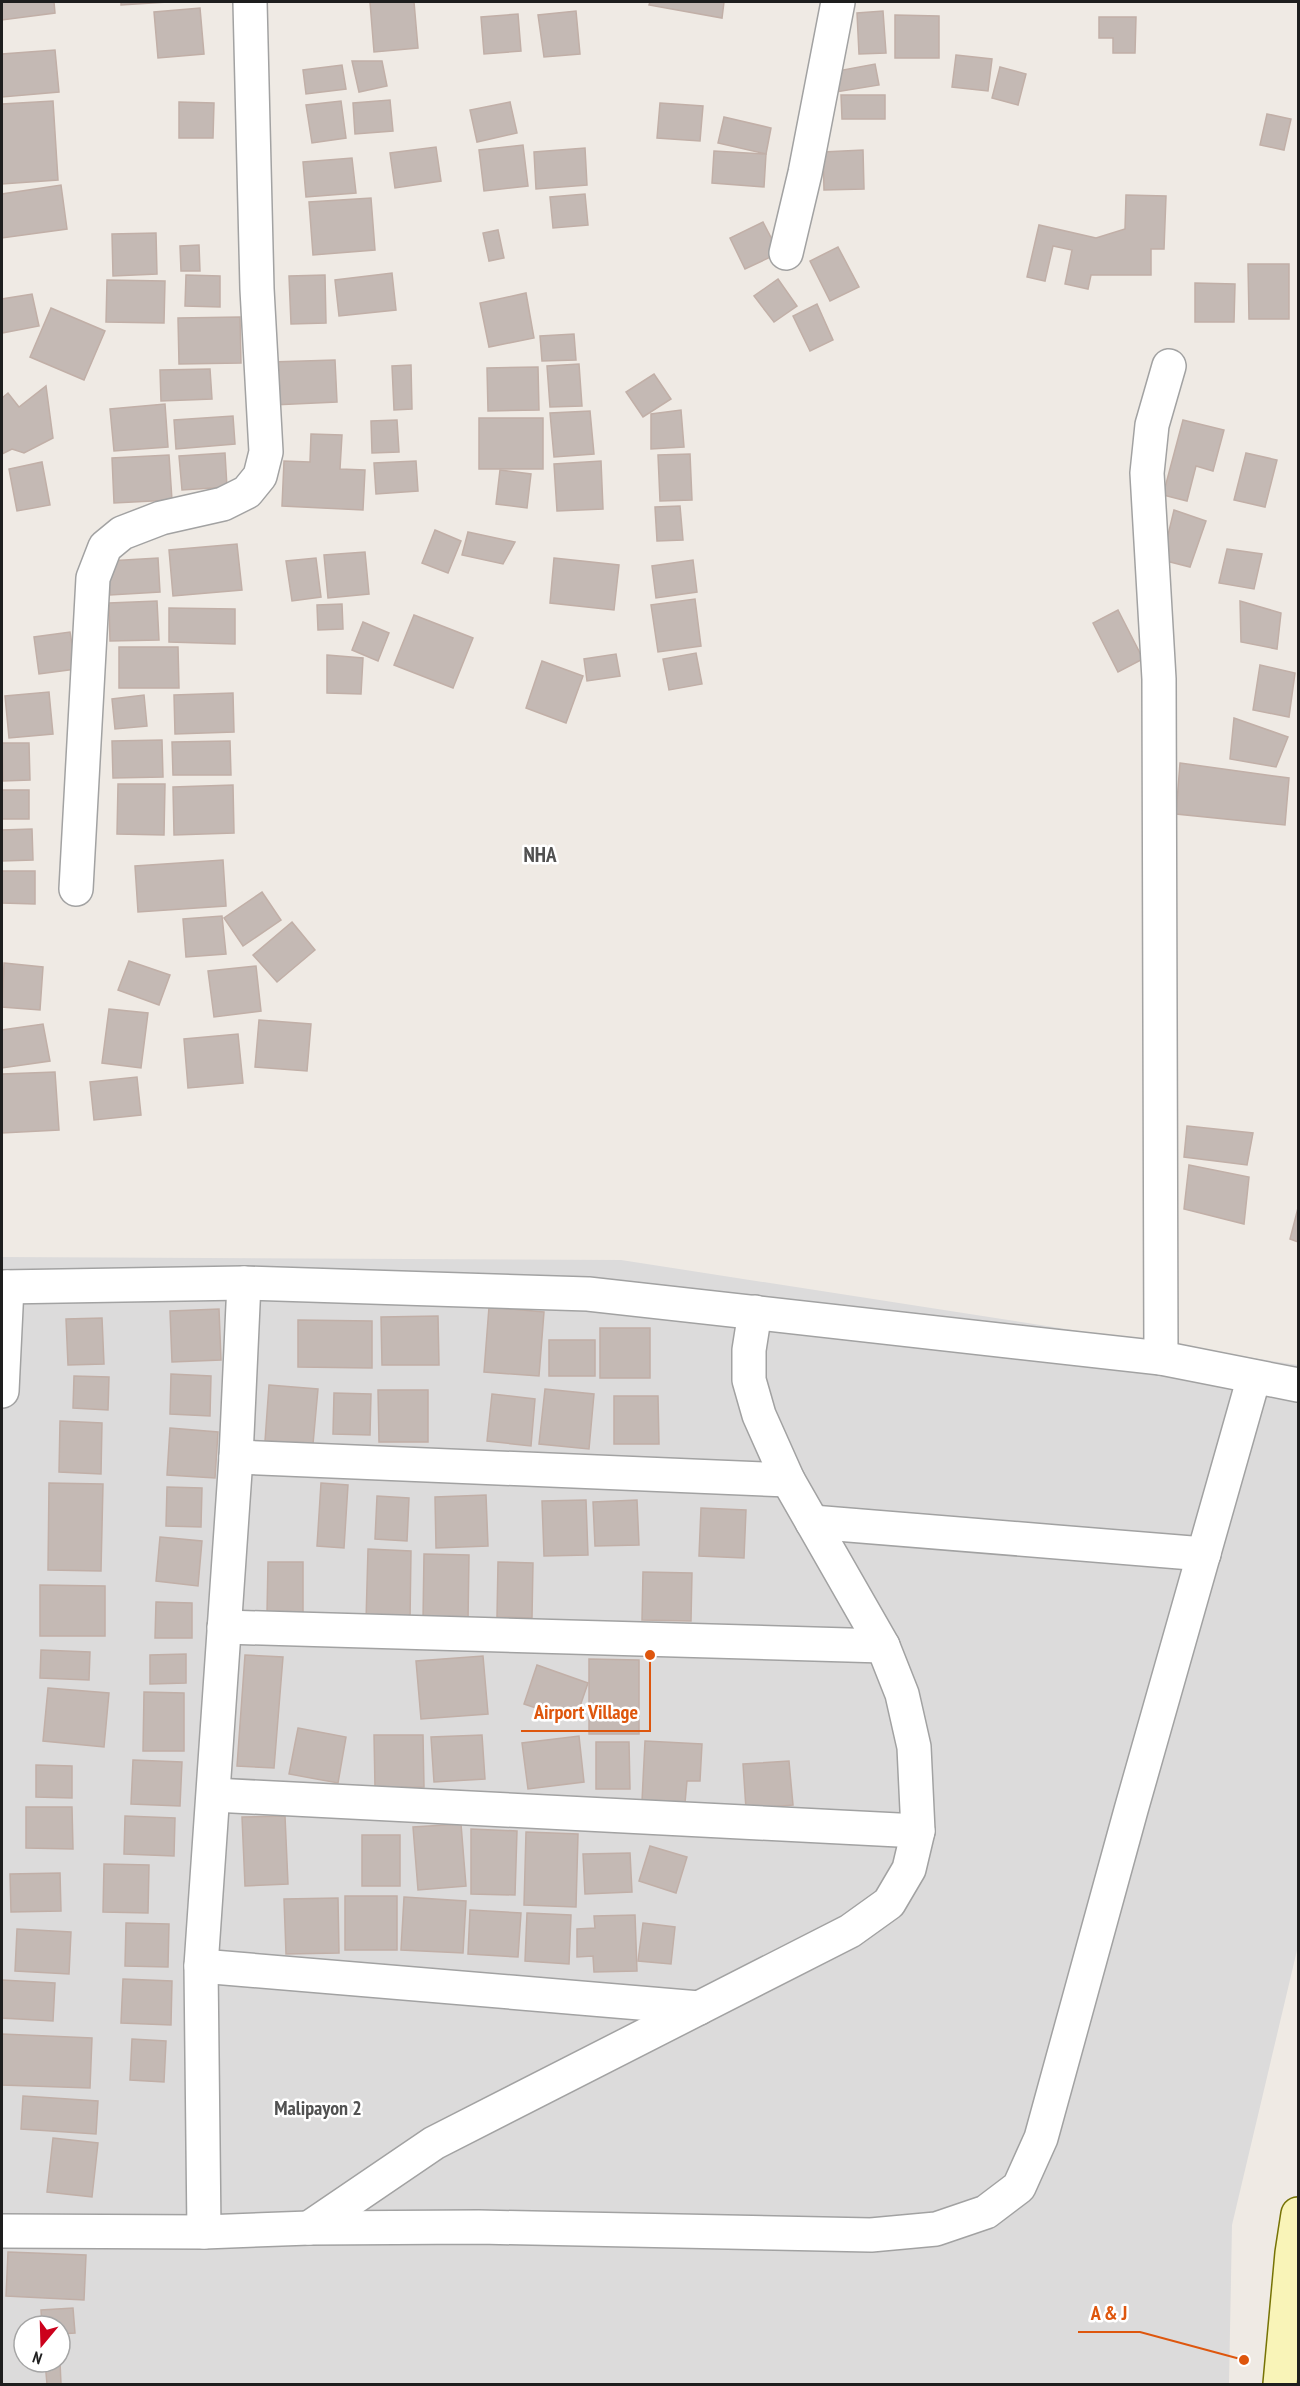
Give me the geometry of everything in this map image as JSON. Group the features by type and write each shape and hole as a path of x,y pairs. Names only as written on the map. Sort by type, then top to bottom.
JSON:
{"main road":[{"path":"1280,2385 1292,2253 1299,2214"}],"street":[{"path":"76,889 93,578 105,547 122,533 161,518 222,504 247,492 260,476 266,452 257,289 250,2"},
{"path":"786,253 805,173 838,2"},
{"path":"1161,1358 1159,679 1147,473 1152,425 1169,366"},
{"path":"204,2232 201,1966 236,1457 244,1283"},
{"path":"2,1391 4,1287 244,1283 588,1294 1161,1358 1299,1385"},
{"path":"309,2228 434,2143 850,1931 890,1903 909,1869 918,1832 914,1747 903,1694 883,1646 788,1480 759,1415 749,1380 749,1350 755,1312"},
{"path":"2,2231 204,2232 309,2228 479,2227 871,2235 936,2229 986,2212 1019,2187 1041,2138 1254,1377"},
{"path":"236,1457 788,1480"},
{"path":"812,1522 1204,1554"},
{"path":"224,1626 883,1646"},
{"path":"214,1795 918,1832"},
{"path":"201,1966 699,2008"}],"shaded area":[{"path":"2,1257 621,1260 1298,1365 1298,1946 1232,2225 1229,2384 2,2384"}],"building":[{"path":"2,2 54,2 55,13 2,20"},
{"path":"121,2 168,2 121,5"},
{"path":"370,2 414,2 418,48 374,52"},
{"path":"650,2 724,2 722,18 649,5"},
{"path":"200,8 204,54 158,58 154,12"},
{"path":"576,11 580,54 544,57 538,15"},
{"path":"883,11 886,53 859,54 857,13"},
{"path":"518,14 521,51 484,54 481,17"},
{"path":"895,15 939,16 939,58 895,58"},
{"path":"1099,17 1136,17 1135,53 1113,53 1113,38 1099,38"},
{"path":"55,50 59,92 2,97 2,54"},
{"path":"956,55 992,59 988,91 952,87"},
{"path":"352,61 382,61 387,86 359,92"},
{"path":"875,64 879,85 836,92 832,72"},
{"path":"342,65 346,89 306,94 303,70"},
{"path":"1000,67 1026,74 1018,105 992,98"},
{"path":"841,95 885,95 885,119 842,119"},
{"path":"390,100 393,131 355,134 353,103"},
{"path":"53,101 58,180 2,184 2,104"},
{"path":"341,101 346,138 312,143 306,105"},
{"path":"179,102 214,103 213,138 179,138"},
{"path":"510,102 517,133 477,142 470,110"},
{"path":"660,103 703,106 700,141 657,138"},
{"path":"1267,114 1291,119 1284,150 1260,145"},
{"path":"724,117 771,128 766,154 718,143"},
{"path":"523,145 528,186 484,191 479,150"},
{"path":"436,147 441,181 395,188 390,153"},
{"path":"585,148 587,185 536,189 534,152"},
{"path":"863,150 864,189 824,190 823,152"},
{"path":"714,151 766,154 764,187 712,183"},
{"path":"352,158 356,193 306,197 303,162"},
{"path":"61,185 67,229 2,238 2,194"},
{"path":"585,194 588,225 553,228 550,197"},
{"path":"1126,195 1166,196 1164,249 1151,249 1151,275 1091,275 1088,289 1065,284 1072,250 1053,246 1045,281 1027,277 1039,225 1096,238 1125,229"},
{"path":"371,198 375,250 313,255 309,202"},
{"path":"763,222 779,253 745,269 730,238"},
{"path":"498,230 504,258 489,261 483,233"},
{"path":"156,233 157,274 113,276 112,234"},
{"path":"199,245 200,271 181,271 180,246"},
{"path":"838,247 859,287 830,301 810,261"},
{"path":"1248,264 1289,264 1289,319 1249,319"},
{"path":"392,273 396,310 339,316 335,280"},
{"path":"186,275 220,276 220,307 185,306"},
{"path":"325,275 326,323 291,324 289,276"},
{"path":"778,279 797,306 774,322 754,296"},
{"path":"107,280 165,281 164,323 106,322"},
{"path":"1195,283 1235,284 1234,322 1195,322"},
{"path":"526,293 534,338 489,347 480,303"},
{"path":"32,294 39,326 2,333 2,299"},
{"path":"817,304 833,340 810,351 793,316"},
{"path":"51,308 105,331 84,380 30,357"},
{"path":"240,317 241,363 179,364 178,318"},
{"path":"574,334 576,360 542,361 540,336"},
{"path":"335,360 337,402 273,405 271,362"},
{"path":"579,364 582,406 550,407 547,366"},
{"path":"411,365 412,409 394,410 392,366"},
{"path":"538,367 539,410 488,411 487,368"},
{"path":"210,369 212,399 161,401 160,370"},
{"path":"654,374 671,399 643,417 626,392"},
{"path":"46,386 53,438 24,453 12,449 2,454 2,398 8,393 19,407"},
{"path":"165,404 168,447 114,451 110,409"},
{"path":"681,410 684,447 651,449 651,414"},
{"path":"590,411 594,454 554,457 550,413"},
{"path":"233,416 235,444 176,449 174,420"},
{"path":"479,418 543,418 543,469 479,469"},
{"path":"397,420 399,452 372,453 371,421"},
{"path":"1183,420 1224,430 1213,471 1196,466 1187,501 1163,495"},
{"path":"311,434 342,435 340,469 365,470 363,510 282,506 284,461 310,462"},
{"path":"225,453 227,487 182,490 179,456"},
{"path":"1246,453 1277,460 1265,507 1234,500"},
{"path":"690,454 692,500 660,501 658,455"},
{"path":"169,455 172,500 114,503 112,458"},
{"path":"416,461 418,491 376,494 374,463"},
{"path":"601,461 603,509 557,511 554,464"},
{"path":"42,462 50,505 17,511 9,469"},
{"path":"500,470 531,474 527,508 496,504"},
{"path":"680,506 683,540 657,541 655,507"},
{"path":"1174,510 1206,521 1190,567 1162,560"},
{"path":"435,530 461,541 448,573 422,563"},
{"path":"468,532 515,542 503,564 462,555"},
{"path":"237,544 242,590 173,596 169,550"},
{"path":"1227,549 1262,554 1254,589 1219,583"},
{"path":"365,552 369,594 328,598 324,555"},
{"path":"158,558 160,592 110,595 108,561"},
{"path":"316,558 321,597 292,601 286,561"},
{"path":"554,558 619,565 614,610 550,603"},
{"path":"693,560 697,592 656,598 652,566"},
{"path":"695,599 701,646 658,652 651,605"},
{"path":"157,601 159,640 110,641 109,603"},
{"path":"1240,601 1281,613 1277,649 1241,642"},
{"path":"342,604 343,629 318,630 317,605"},
{"path":"169,608 235,609 235,644 169,642"},
{"path":"1118,610 1143,659 1118,672 1093,623"},
{"path":"414,615 473,638 453,688 394,665"},
{"path":"363,622 389,633 378,661 352,650"},
{"path":"70,632 76,669 39,674 34,637"},
{"path":"119,647 178,647 179,688 119,688"},
{"path":"696,653 702,684 669,690 663,659"},
{"path":"616,654 620,676 587,681 584,659"},
{"path":"327,655 363,658 361,694 327,693"},
{"path":"542,661 583,676 566,723 526,708"},
{"path":"1260,665 1295,673 1289,717 1253,710"},
{"path":"49,692 53,734 9,738 5,696"},
{"path":"233,693 234,732 175,734 174,695"},
{"path":"144,695 147,726 115,729 112,699"},
{"path":"1234,718 1288,737 1276,767 1230,759"},
{"path":"162,740 163,777 113,778 112,741"},
{"path":"230,741 231,775 173,775 172,742"},
{"path":"2,743 29,743 30,780 3,781"},
{"path":"1180,763 1289,778 1285,825 1176,814"},
{"path":"118,784 165,784 164,835 117,834"},
{"path":"233,785 234,833 174,835 173,787"},
{"path":"2,790 29,790 29,819 2,819"},
{"path":"32,829 33,860 2,861 2,830"},
{"path":"223,860 226,906 138,912 135,866"},
{"path":"2,871 35,871 35,904 2,903"},
{"path":"262,892 281,920 243,946 224,918"},
{"path":"222,916 226,954 186,957 183,919"},
{"path":"292,922 315,950 277,982 253,955"},
{"path":"129,961 170,975 159,1005 118,990"},
{"path":"4,963 43,967 40,1010 2,1007"},
{"path":"256,966 261,1011 214,1017 208,971"},
{"path":"109,1009 148,1013 141,1068 102,1063"},
{"path":"259,1020 311,1024 307,1071 255,1067"},
{"path":"43,1024 50,1061 2,1068 2,1030"},
{"path":"238,1034 243,1083 188,1088 184,1039"},
{"path":"55,1072 59,1130 2,1133 2,1074"},
{"path":"137,1077 141,1115 94,1120 90,1082"},
{"path":"1187,1126 1253,1133 1247,1165 1184,1157"},
{"path":"1189,1165 1249,1177 1244,1224 1184,1209"},
{"path":"1298,1208 1298,1242 1290,1239"},
{"path":"489,1307 544,1312 539,1376 484,1372"},
{"path":"219,1309 221,1360 172,1362 170,1311"},
{"path":"438,1316 439,1365 382,1365 381,1317"},
{"path":"102,1318 104,1364 68,1365 66,1319"},
{"path":"298,1320 372,1321 372,1368 298,1367"},
{"path":"600,1328 650,1328 650,1378 600,1378"},
{"path":"549,1340 595,1340 595,1376 549,1376"},
{"path":"171,1374 211,1376 210,1416 170,1414"},
{"path":"74,1376 109,1377 108,1410 73,1408"},
{"path":"269,1385 318,1389 313,1444 265,1441"},
{"path":"545,1389 594,1394 589,1449 539,1444"},
{"path":"378,1390 428,1390 428,1442 379,1442"},
{"path":"334,1393 371,1394 370,1435 333,1434"},
{"path":"492,1394 535,1399 531,1446 487,1441"},
{"path":"614,1396 658,1396 659,1444 614,1444"},
{"path":"60,1421 102,1423 101,1474 59,1472"},
{"path":"170,1428 218,1432 215,1478 167,1475"},
{"path":"49,1483 103,1484 101,1571 48,1570"},
{"path":"321,1483 348,1485 344,1548 317,1546"},
{"path":"167,1487 202,1488 201,1527 166,1526"},
{"path":"486,1495 488,1546 436,1548 435,1497"},
{"path":"377,1496 409,1498 407,1541 375,1539"},
{"path":"586,1500 588,1555 544,1556 542,1501"},
{"path":"637,1500 639,1545 595,1546 593,1502"},
{"path":"701,1508 746,1510 744,1558 699,1556"},
{"path":"160,1537 202,1541 198,1586 156,1581"},
{"path":"368,1549 411,1551 410,1621 366,1621"},
{"path":"424,1554 469,1555 468,1622 423,1621"},
{"path":"268,1562 303,1562 303,1613 267,1613"},
{"path":"498,1562 533,1563 532,1618 497,1617"},
{"path":"643,1572 692,1573 691,1621 642,1620"},
{"path":"40,1585 105,1586 105,1636 40,1636"},
{"path":"156,1602 192,1603 192,1638 155,1638"},
{"path":"41,1650 90,1652 89,1680 40,1678"},
{"path":"186,1654 186,1683 150,1684 150,1655"},
{"path":"245,1655 283,1657 274,1768 237,1766"},
{"path":"483,1656 488,1714 421,1719 416,1661"},
{"path":"589,1659 639,1660 639,1734 589,1734"},
{"path":"537,1665 588,1683 575,1721 524,1704"},
{"path":"48,1688 109,1693 104,1747 43,1741"},
{"path":"144,1692 184,1693 184,1751 143,1751"},
{"path":"298,1728 346,1737 338,1783 289,1774"},
{"path":"374,1735 423,1735 424,1787 375,1788"},
{"path":"482,1735 485,1779 434,1782 431,1737"},
{"path":"579,1736 584,1782 528,1789 522,1743"},
{"path":"645,1741 702,1744 700,1781 687,1781 685,1803 642,1801"},
{"path":"596,1742 629,1742 630,1789 596,1789"},
{"path":"133,1760 182,1762 180,1806 131,1804"},
{"path":"789,1761 793,1805 746,1809 743,1764"},
{"path":"36,1765 72,1766 72,1798 36,1797"},
{"path":"26,1807 72,1807 73,1849 26,1848"},
{"path":"125,1816 175,1818 174,1856 124,1854"},
{"path":"285,1816 288,1884 245,1886 242,1817"},
{"path":"461,1824 466,1886 418,1890 413,1827"},
{"path":"471,1829 517,1831 515,1895 471,1894"},
{"path":"526,1832 578,1834 576,1907 524,1905"},
{"path":"362,1835 400,1835 400,1886 362,1886"},
{"path":"650,1846 687,1857 676,1893 639,1881"},
{"path":"630,1853 632,1892 585,1894 583,1854"},
{"path":"104,1864 149,1865 148,1913 103,1912"},
{"path":"60,1873 61,1911 11,1912 10,1874"},
{"path":"345,1896 397,1896 397,1950 345,1950"},
{"path":"404,1897 466,1901 463,1953 401,1950"},
{"path":"338,1898 339,1953 286,1954 284,1899"},
{"path":"470,1910 521,1913 518,1957 468,1954"},
{"path":"527,1913 571,1915 569,1964 525,1961"},
{"path":"635,1915 637,1971 594,1972 593,1956 577,1957 577,1929 595,1928 594,1916"},
{"path":"126,1923 169,1924 168,1967 125,1966"},
{"path":"643,1923 675,1927 671,1964 638,1961"},
{"path":"17,1929 71,1932 69,1974 15,1971"},
{"path":"123,1979 172,1981 171,2025 121,2023"},
{"path":"2,1980 55,1983 53,2021 2,2018"},
{"path":"2,2034 92,2038 90,2088 2,2085"},
{"path":"132,2039 166,2041 164,2082 130,2080"},
{"path":"23,2096 98,2101 96,2134 21,2129"},
{"path":"53,2138 98,2143 92,2197 47,2192"},
{"path":"8,2252 86,2255 84,2300 6,2296"},
{"path":"73,2308 75,2333 72,2333 72,2314 41,2314 41,2310"},
{"path":"46,2374 61,2374 61,2384 47,2384"}],"place":[{"name":"Airport Village","path":"650,1655"},
{"name":"A & J","path":"1244,2360"}],"district":[{"name":"NHA","path":"540,855"},
{"name":"Malipayon 2","path":"318,2108"}]}
